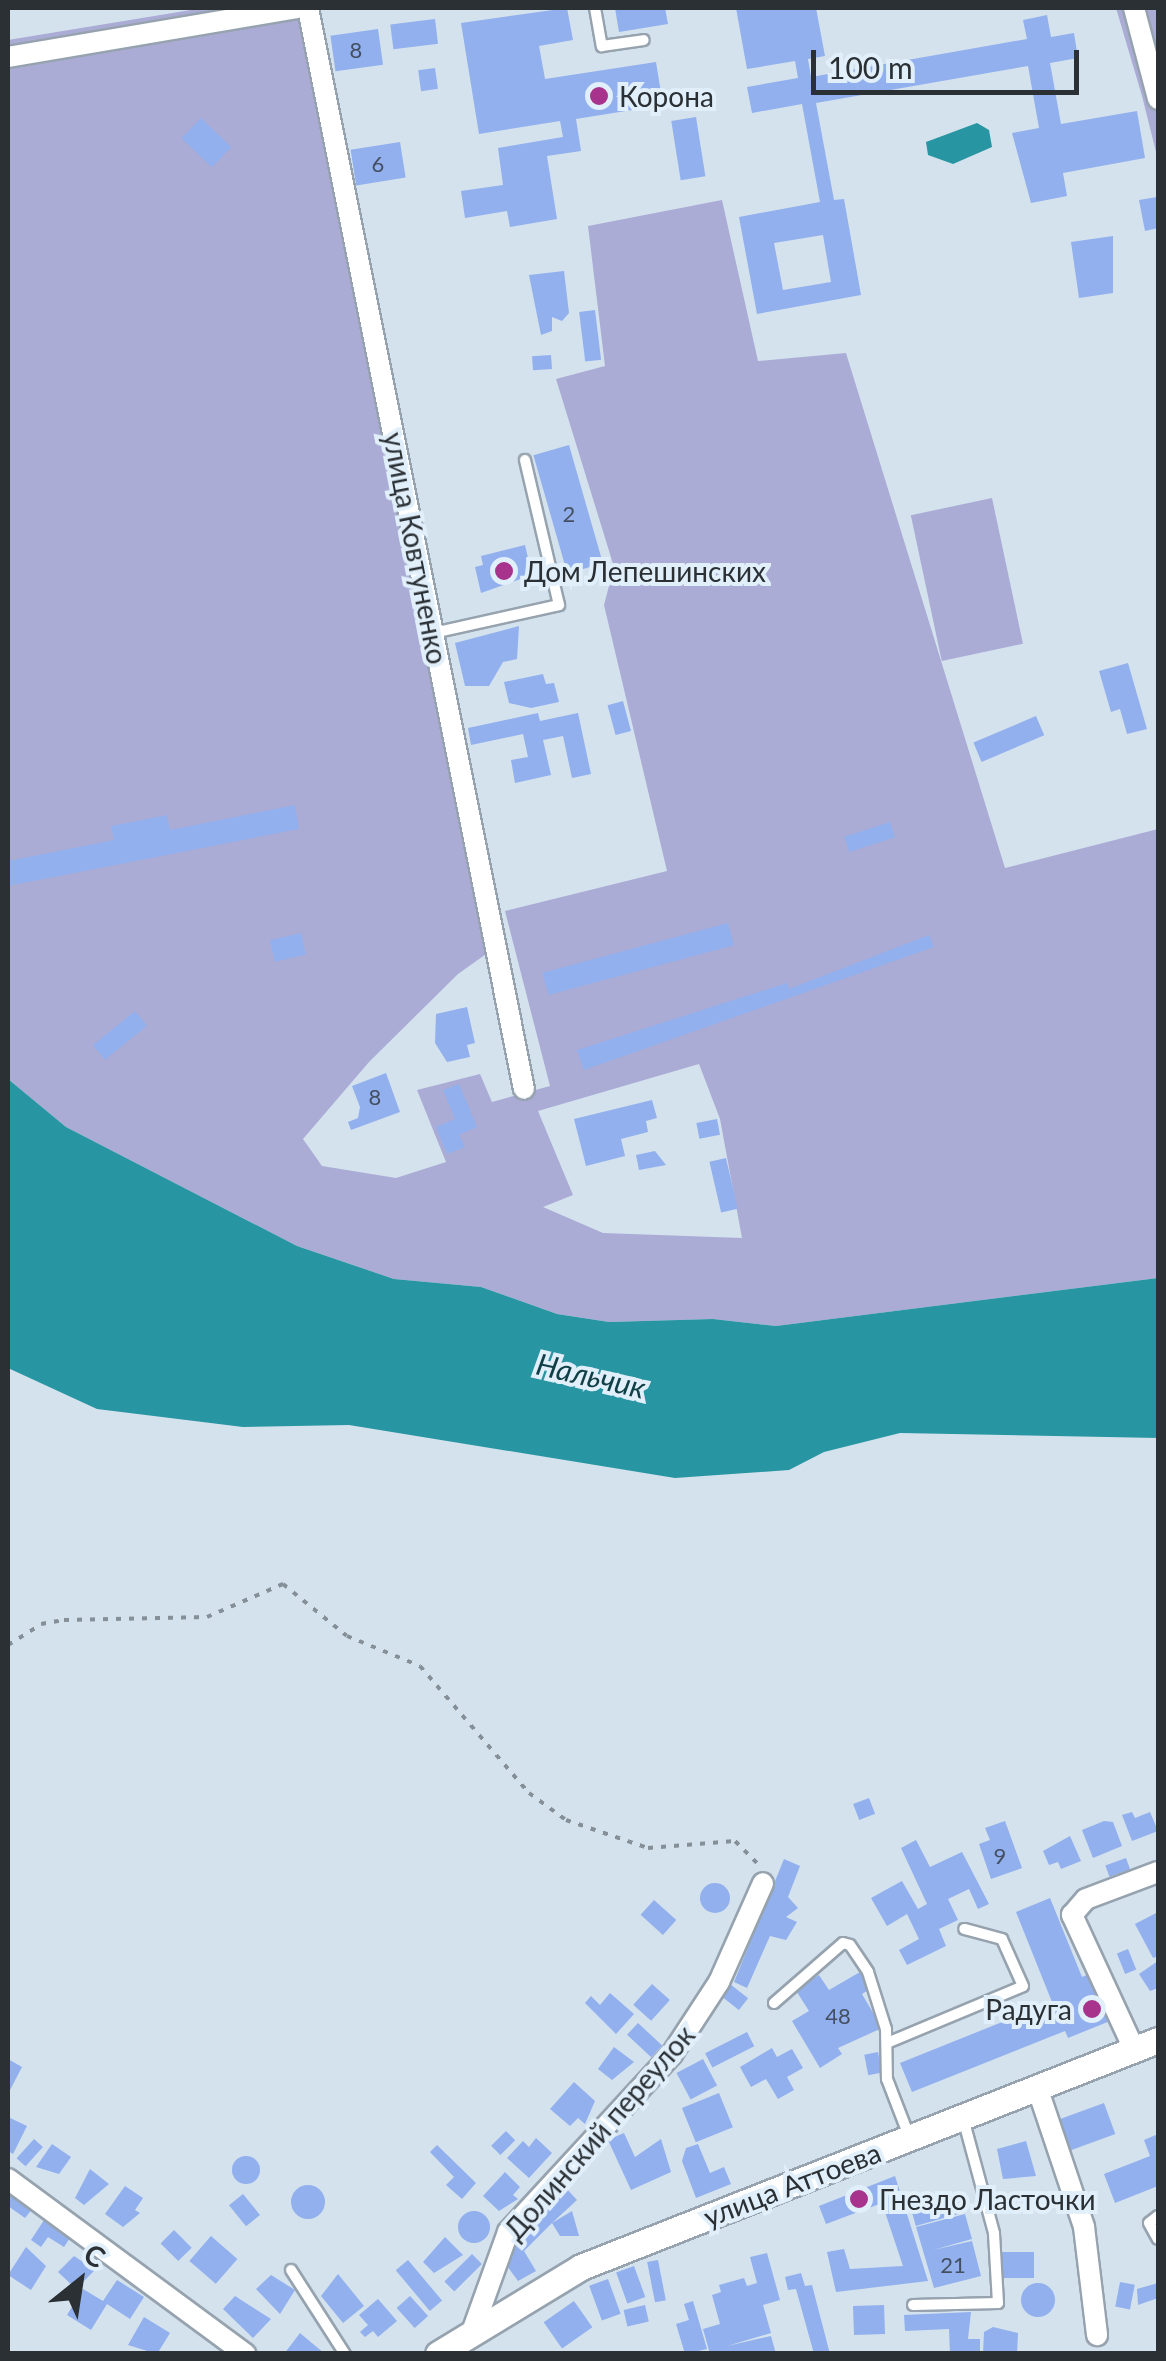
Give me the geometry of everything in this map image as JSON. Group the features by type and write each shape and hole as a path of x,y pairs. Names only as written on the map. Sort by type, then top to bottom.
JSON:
{"street":[{"path":"8,57 297,8"},
{"name":"улица Ковтуненко","path":"308,8 524,1089"},
{"path":"1134,8 1158,100"},
{"path":"1134,2049 1072,1915 1086,1899 1158,1872"},
{"name":"Долинский переулок","path":"472,2332 508,2232 672,2054 719,1982 762,1883"},
{"name":"улица Аттоева","path":"438,2354 582,2267 1158,2040"},
{"path":"1037,2087 1084,2227 1097,2335"},
{"path":"8,2179 246,2354"}],"lane":[{"path":"595,8 602,46 644,40"},
{"path":"432,633 559,605 525,460"},
{"path":"887,2043 1023,1986 1002,1939 964,1928"},
{"path":"774,2004 843,1943 850,1945 868,1972 887,2043 887,2079 910,2139"},
{"path":"913,2305 998,2303 994,2233 962,2117"},
{"path":"1158,2216 1149,2223 1158,2239"},
{"path":"291,2270 345,2354"}],"path":[{"path":"8,1645 41,1624 64,1620 207,1617 282,1584 347,1636 420,1666 529,1794 566,1820 648,1848 735,1841 759,1865 762,1883"}],"shaded area":[{"path":"203,8 308,8 496,947 458,974 369,1062 303,1139 322,1166 396,1178 446,1162 417,1090 480,1074 492,1102 550,1086 505,911 667,871 604,605 614,567 556,379 605,366 588,226 722,200 758,361 846,353 1005,868 1158,829 1158,1278 776,1326 713,1319 609,1322 557,1314 481,1287 394,1279 297,1246 66,1127 8,1079 8,40","holes":["699,1064 720,1119 742,1238 603,1233 543,1207 573,1195 538,1111"]},
{"path":"1116,8 1158,8 1158,160 1142,96"},
{"path":"992,498 1023,644 942,661 911,515"}],"water":[{"path":"977,123 989,130 992,147 953,164 928,155 926,142"},
{"name":"Нальчик","path":"8,1079 66,1127 297,1246 394,1279 481,1287 557,1314 609,1322 713,1319 776,1326 1158,1278 1158,1438 900,1433 824,1452 789,1470 675,1478 349,1425 243,1427 97,1409 8,1368"}],"building":[{"path":"567,8 573,40 539,46 545,79 656,62 663,105 576,119 581,151 547,156 557,219 510,227 507,211 465,218 461,191 503,185 498,148 563,137 560,121 479,134 461,23"},
{"path":"615,8 665,8 668,24 619,32"},
{"path":"736,8 816,8 825,56 808,59 811,77 1027,39 1023,20 1047,15 1051,37 1074,33 1078,58 1050,63 1061,124 1137,111 1145,158 1063,173 1067,196 1031,203 1012,133 1039,128 1028,66 816,103 834,200 844,199 861,295 757,314 739,217 820,202 802,104 752,113 747,87 798,78 795,61 747,69","holes":["823,235 831,282 783,290 774,243"]},
{"path":"435,19 438,44 393,49 390,24"},
{"path":"378,29 383,65 335,71 330,36"},
{"path":"435,68 438,89 421,91 418,70"},
{"path":"696,117 705,176 681,180 671,121"},
{"path":"201,118 231,147 212,167 182,138"},
{"path":"400,142 406,178 356,185 351,150"},
{"path":"1157,197 1158,228 1145,231 1139,200"},
{"path":"1113,236 1113,293 1079,298 1071,242"},
{"path":"564,271 569,313 562,321 552,317 552,331 541,335 529,275"},
{"path":"595,310 601,360 585,362 579,312"},
{"path":"551,355 552,369 533,370 532,356"},
{"path":"569,445 603,563 567,573 533,455"},
{"name":"Дом Лепешинских","path":"525,545 532,575 481,593 475,567 483,565 481,556"},
{"path":"519,626 517,659 503,662 489,686 465,686 455,643"},
{"path":"1128,663 1147,729 1127,734 1120,709 1111,712 1099,671"},
{"path":"543,674 546,684 554,683 559,702 531,708 509,703 504,682"},
{"path":"623,701 631,731 616,735 608,705"},
{"path":"538,713 540,721 578,713 591,774 572,778 563,736 543,740 551,775 515,783 511,760 528,757 523,734 471,745 468,728"},
{"path":"1036,716 1044,735 982,762 973,743"},
{"path":"295,805 299,829 8,886 8,861 114,840 111,826 167,815 170,830"},
{"path":"890,822 895,837 849,852 844,837"},
{"path":"728,923 734,945 548,995 543,973"},
{"path":"301,933 306,954 275,962 270,940"},
{"path":"929,935 934,947 584,1070 577,1050 787,983 789,989"},
{"path":"467,1007 475,1043 467,1045 470,1057 447,1062 435,1043 436,1014"},
{"path":"135,1011 147,1026 105,1060 93,1045"},
{"path":"386,1073 400,1112 351,1130 348,1122 358,1118 360,1107 352,1086"},
{"path":"459,1084 477,1127 459,1135 465,1147 447,1154 436,1127 455,1119 443,1090"},
{"path":"652,1100 657,1118 646,1121 648,1132 621,1139 625,1156 586,1166 574,1119"},
{"path":"717,1119 720,1135 699,1139 696,1123"},
{"path":"655,1151 666,1165 639,1170 636,1155"},
{"path":"726,1158 738,1209 721,1212 709,1162"},
{"path":"869,1798 875,1814 859,1820 853,1804"},
{"path":"1132,1812 1135,1818 1150,1812 1158,1831 1132,1841 1122,1815"},
{"path":"1005,1821 1022,1868 991,1879 979,1844 990,1840 985,1828"},
{"path":"1104,1821 1113,1822 1122,1846 1093,1858 1082,1830"},
{"path":"1070,1836 1081,1861 1061,1869 1058,1862 1049,1865 1043,1851"},
{"path":"916,1840 930,1867 962,1852 989,1904 978,1909 969,1889 948,1899 958,1920 939,1929 946,1946 907,1965 899,1950 919,1939 907,1914 887,1926 871,1898 902,1881 918,1909 927,1904 901,1848"},
{"path":"1126,1858 1130,1869 1109,1877 1105,1866"},
{"path":"784,1859 800,1866 788,1897 798,1908 786,1917 797,1922 786,1940 770,1936 747,1988 734,1982"},
{"path":"715,1883 726,1887 730,1898 726,1909 715,1913 704,1909 700,1898 704,1887"},
{"path":"1050,1898 1082,1977 1096,1971 1115,2019 1068,2038 1065,2031 912,2092 900,2063 1052,2002 1016,1912"},
{"path":"654,1900 676,1920 663,1935 641,1915"},
{"path":"1158,1912 1158,1956 1153,1958 1135,1924"},
{"path":"1128,1949 1136,1969 1125,1974 1117,1953"},
{"path":"1158,1961 1158,1988 1150,1991 1139,1974"},
{"path":"860,1972 870,1989 862,1994 882,2028 838,2048 842,2054 820,2068 792,2021 809,2011 795,1989 819,1975 829,1990"},
{"path":"652,1984 670,2000 651,2021 633,2005"},
{"path":"730,1984 748,1998 739,2010 721,1996"},
{"path":"610,1993 634,2014 616,2034 585,2003 591,1996 600,2005"},
{"path":"638,2023 662,2046 651,2057 627,2035"},
{"path":"747,2032 754,2046 712,2068 705,2053"},
{"path":"614,2047 634,2062 612,2080 598,2069"},
{"path":"772,2048 777,2057 792,2049 803,2068 787,2077 794,2090 778,2099 766,2079 751,2087 740,2067"},
{"path":"878,2052 882,2073 868,2075 864,2055"},
{"path":"8,2059 22,2067 8,2094"},
{"path":"703,2059 717,2085 691,2100 677,2073"},
{"path":"574,2082 595,2101 585,2124 578,2118 570,2126 550,2109"},
{"path":"719,2093 733,2127 696,2142 682,2108"},
{"path":"1104,2103 1115,2134 1070,2150 1059,2119"},
{"path":"8,2117 27,2126 13,2154 8,2151"},
{"path":"506,2131 515,2140 500,2155 491,2146"},
{"path":"624,2133 635,2157 661,2139 671,2172 631,2190 608,2140"},
{"path":"1158,2134 1158,2186 1115,2203 1104,2174 1150,2156 1144,2140"},
{"path":"536,2138 552,2153 529,2178 507,2158 523,2141 529,2147"},
{"path":"34,2139 43,2147 26,2166 17,2158"},
{"path":"1026,2141 1036,2176 1003,2179 997,2149"},
{"path":"52,2144 71,2157 59,2174 36,2167"},
{"path":"698,2144 710,2173 724,2167 731,2184 696,2198 682,2161 686,2148"},
{"path":"437,2145 476,2183 462,2199 446,2185 454,2177 430,2152"},
{"path":"246,2156 256,2160 260,2170 256,2180 246,2184 236,2180 232,2170 236,2160"},
{"path":"90,2169 109,2184 84,2205 75,2198"},
{"path":"505,2172 520,2187 513,2195 518,2199 499,2211 483,2196"},
{"path":"895,2176 928,2281 836,2292 827,2252 844,2249 850,2269 903,2266 882,2203 826,2224 819,2206"},
{"path":"308,2185 320,2190 325,2202 320,2214 308,2219 296,2214 291,2202 296,2190"},
{"path":"125,2186 143,2198 135,2210 140,2213 123,2227 105,2214"},
{"path":"565,2187 577,2200 524,2251 536,2271 518,2281 502,2259 517,2233"},
{"path":"8,2191 33,2208 25,2218 8,2206"},
{"path":"243,2194 260,2215 246,2226 229,2205"},
{"path":"959,2195 964,2212 916,2226 911,2209"},
{"path":"474,2211 485,2216 490,2227 485,2238 474,2243 463,2238 458,2227 463,2216"},
{"path":"572,2211 579,2236 560,2236 552,2223"},
{"path":"965,2214 972,2239 933,2250 972,2241 981,2276 934,2288 916,2227"},
{"path":"46,2217 72,2235 64,2247 48,2237 41,2247 31,2240"},
{"path":"174,2230 192,2248 178,2261 161,2243"},
{"path":"211,2236 237,2259 216,2284 189,2261"},
{"path":"445,2237 463,2255 434,2273 423,2262"},
{"path":"26,2247 46,2266 31,2290 8,2275"},
{"path":"1001,2252 1034,2252 1034,2278 1001,2278"},
{"path":"767,2253 780,2300 763,2305 771,2333 727,2346 771,2336 776,2354 710,2354 703,2329 720,2324 712,2295 721,2292 719,2285 744,2278 747,2286 757,2283 750,2257"},
{"path":"472,2254 482,2264 454,2291 444,2282"},
{"path":"74,2256 95,2270 76,2289 58,2272"},
{"path":"408,2260 442,2301 430,2311 396,2270"},
{"path":"658,2260 666,2300 655,2302 647,2262"},
{"path":"634,2266 645,2297 627,2304 616,2272"},
{"path":"801,2273 805,2286 812,2285 830,2354 814,2354 796,2289 788,2290 785,2277"},
{"path":"338,2274 364,2306 343,2323 321,2296"},
{"path":"271,2275 295,2290 280,2314 256,2289"},
{"path":"608,2279 621,2314 602,2321 589,2286"},
{"path":"117,2280 144,2297 130,2319 107,2304 91,2330 67,2315 83,2289 103,2301"},
{"path":"1120,2282 1135,2285 1130,2309 1115,2307"},
{"path":"1038,2283 1050,2288 1055,2300 1050,2312 1038,2317 1026,2312 1021,2300 1026,2288"},
{"path":"1158,2283 1158,2298 1138,2305 1137,2289"},
{"path":"235,2296 271,2319 253,2338 223,2309"},
{"path":"410,2296 428,2316 415,2328 397,2308"},
{"path":"378,2299 397,2321 378,2337 373,2331 365,2337 360,2332 368,2325 359,2315"},
{"path":"574,2301 592,2327 562,2348 544,2322"},
{"path":"693,2301 707,2349 685,2354 676,2324 689,2320 684,2304"},
{"path":"645,2305 649,2322 627,2327 624,2310"},
{"path":"884,2305 885,2334 854,2335 853,2306"},
{"path":"971,2312 968,2339 980,2339 980,2354 950,2354 949,2329 905,2331 904,2315"},
{"path":"144,2317 170,2333 157,2354 128,2345"},
{"path":"993,2327 1018,2333 1017,2354 983,2354 984,2332"},
{"path":"300,2333 325,2354 284,2354"}],"place":[{"name":"Корона","path":"599,96"},
{"name":"Дом Лепешинских","path":"504,571"},
{"name":"Радуга","path":"1092,2009"},
{"name":"Гнездо Ласточки","path":"859,2199"}]}
